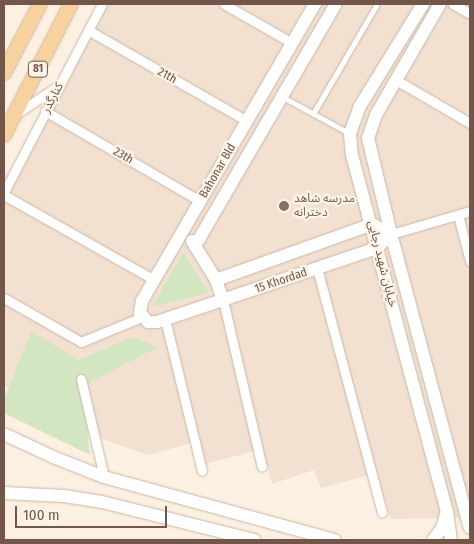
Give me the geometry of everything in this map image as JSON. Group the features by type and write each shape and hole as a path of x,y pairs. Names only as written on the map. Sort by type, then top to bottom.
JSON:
{"main road":[{"name":"81","path":"4,73 40,4"},
{"name":"81","path":"4,135 71,4"}],"street":[{"name":"کنارگذر","path":"4,193 102,4"},
{"path":"224,4 292,43"},
{"name":"Bahonar Bld","path":"142,317 140,305 315,4"},
{"name":"Bahonar Bld","path":"195,246 336,4"},
{"name":"خیابان شهید رجایی","path":"423,4 360,106 350,134 352,155 372,224 447,512 451,540"},
{"name":"خیابان شهید رجایی","path":"440,4 376,115 368,138 391,234 470,528"},
{"path":"453,4 470,14"},
{"name":"21th","path":"88,30 247,121"},
{"path":"396,80 470,123"},
{"path":"14,116 60,84"},
{"name":"23th","path":"46,112 200,202"},
{"path":"4,193 154,280"},
{"name":"15 Khordad","path":"165,319 377,248 391,234 470,211"},
{"path":"458,215 470,261"},
{"path":"372,224 391,234"},
{"name":"15 Khordad","path":"216,280 372,224"},
{"path":"184,228 216,280 223,300 262,467"},
{"path":"317,268 382,512"},
{"path":"4,298 82,342 142,317 153,323 165,319 202,472"},
{"path":"80,378 104,476"},
{"path":"4,434 53,457 104,476 335,540"},
{"path":"4,492 64,496 102,502 254,540"},
{"path":"434,540 442,528 447,512"},
{"path":"470,535 470,540"}],"lane":[{"path":"314,114 377,4"},
{"path":"282,96 350,134"}],"shaded area":[{"path":"104,4 470,4 470,518 391,519 376,473 321,488 314,470 272,484 263,449 205,464 198,441 148,455 99,438 4,386 4,205"}],"green space":[{"path":"183,252 209,293 152,307"},
{"path":"31,331 79,360 133,337 158,347 82,386 90,455 4,413 4,399"}],"place":[{"name":"مدرسه شاهد دخترانه","path":"284,206"}]}
